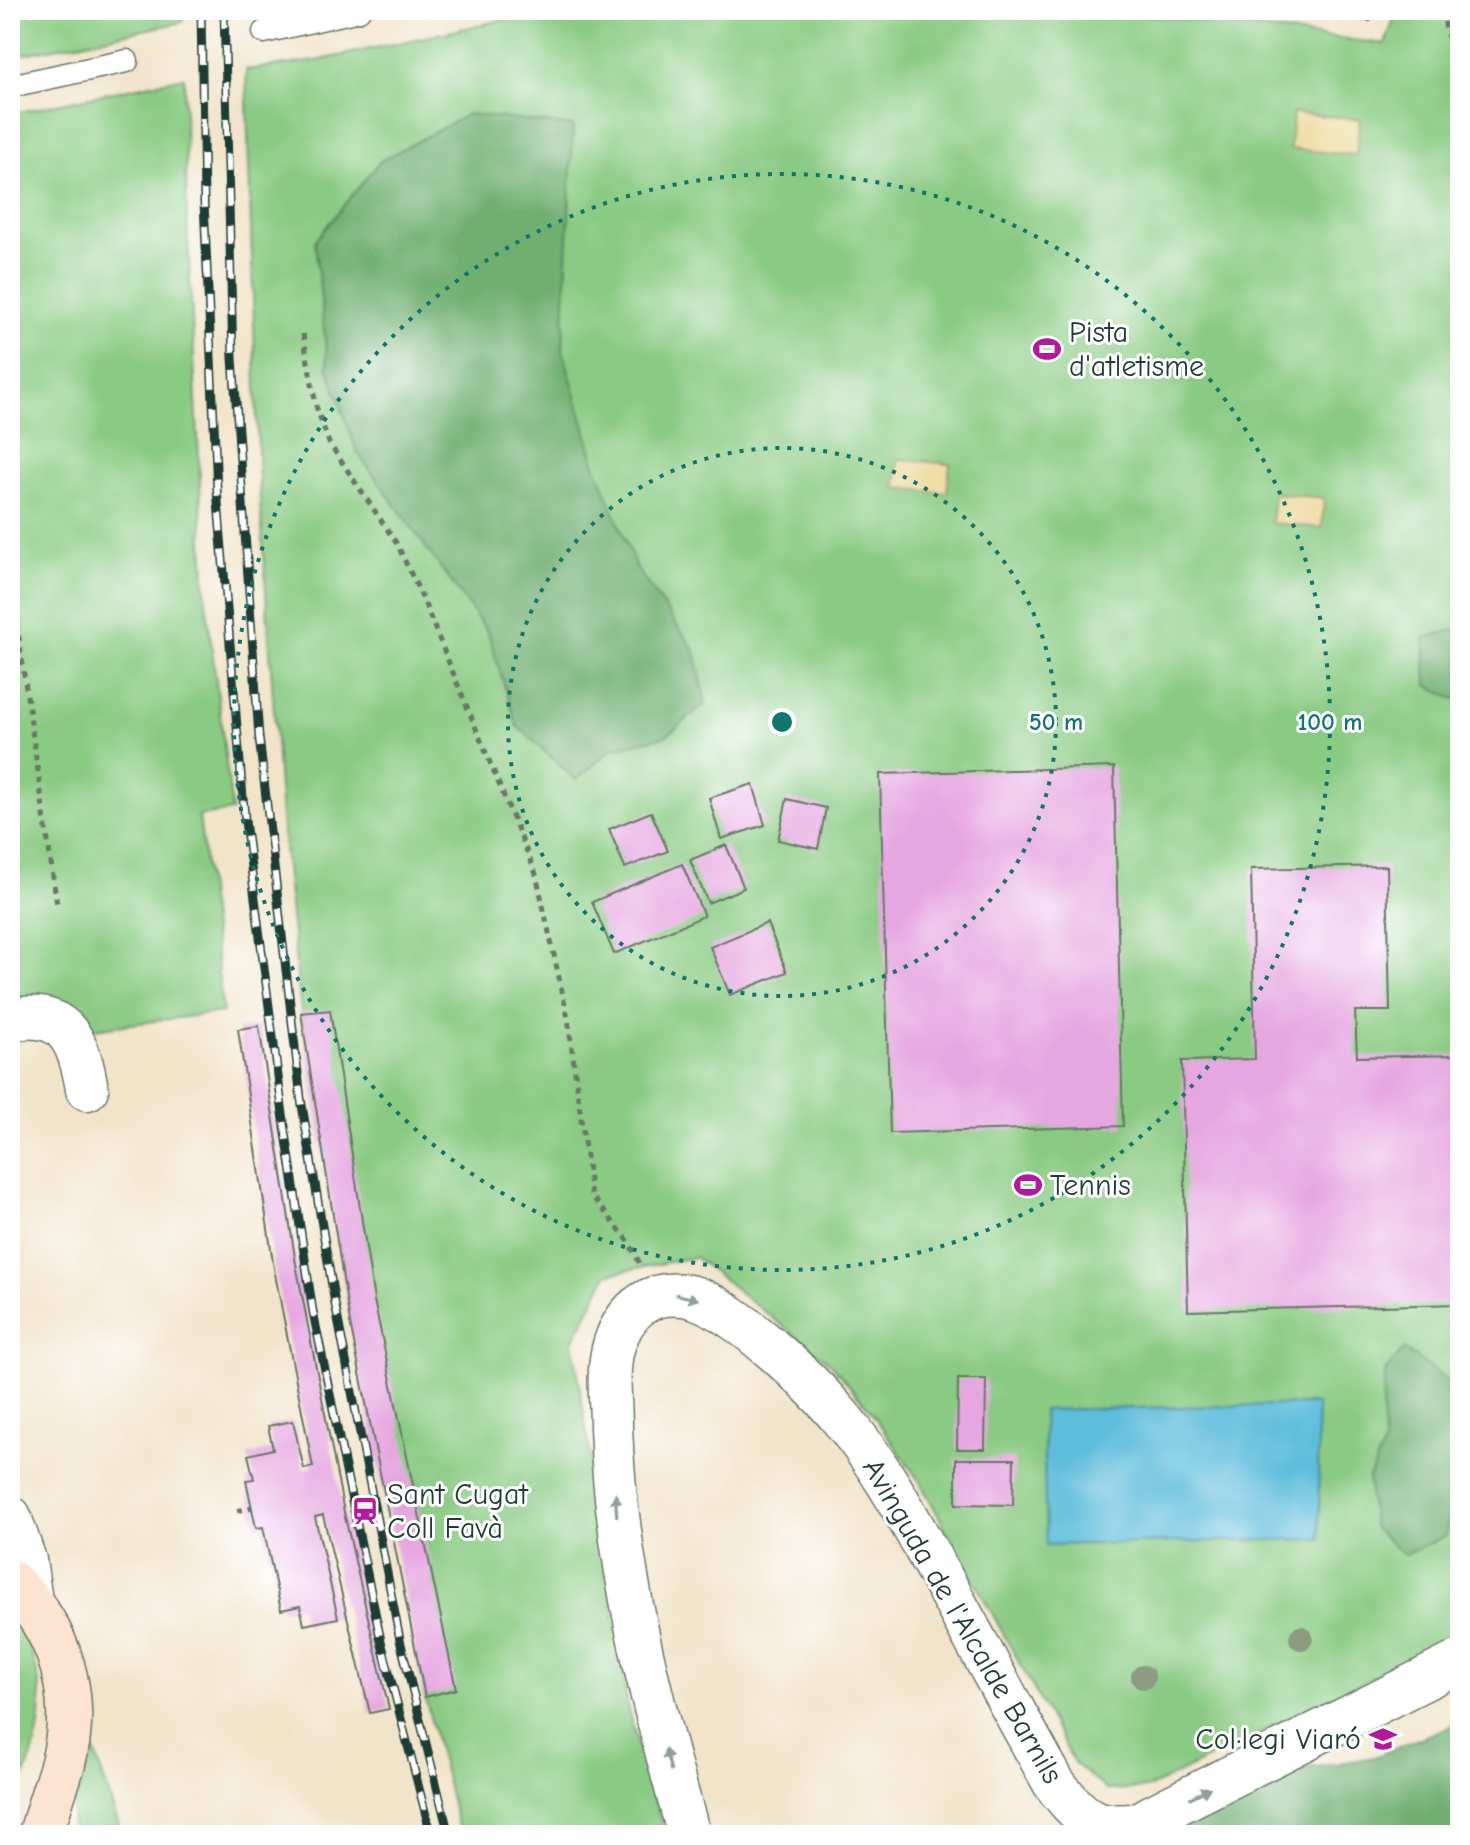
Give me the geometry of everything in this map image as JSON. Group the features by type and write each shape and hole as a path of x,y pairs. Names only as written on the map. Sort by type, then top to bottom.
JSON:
{"main road":[{"path":"20,1592 55,1641 67,1681 70,1721 67,1743 39,1826"}],"street":[{"path":"10,1020 30,1016 54,1023 69,1033 82,1057 87,1089"},
{"name":"Avinguda de l'Alcalde Barnils","path":"657,1296 675,1294 695,1298 716,1308 763,1342 841,1417 876,1463 910,1519 1054,1783 1085,1818 1102,1825 1120,1827 1137,1824 1460,1661"},
{"path":"657,1296 638,1306 623,1322 614,1344 610,1373 612,1447 617,1519 637,1639 689,1835"},
{"path":"10,1517 25,1560 20,1592"}],"lane":[{"path":"264,32 359,10"},
{"path":"10,86 127,61"}],"path":[{"path":"1445,10 1449,42 1460,58"},
{"path":"303,334 316,406 329,443 397,544 536,874 568,1018 591,1195 627,1239 657,1296"},
{"path":"10,576 57,905"},
{"path":"237,1511 252,1507"}],"green space":[{"path":"10,10 183,10 183,22 10,57"},
{"path":"548,10 1102,10 1385,44 1397,10 1460,10 1460,1634 1149,1788 1107,1790 1075,1764 920,1482 870,1410 831,1364 695,1257 607,1274 573,1341 629,1714 665,1835 460,1835 425,1697 301,1013 281,818 259,484 246,70 316,61"},
{"path":"184,77 187,219 206,601 232,811 199,816 223,1012 10,1040 10,114"},
{"path":"468,114 573,126 563,350 596,467 637,569 695,651 706,703 666,736 613,748 576,780 517,726 488,633 357,452 328,369 315,241 380,161"},
{"path":"1460,628 1460,699 1427,685 1424,638"},
{"path":"1404,1349 1442,1376 1456,1391 1457,1460 1446,1536 1404,1555 1373,1527 1368,1480 1384,1444 1382,1402 1386,1370"},
{"path":"10,1614 34,1661 40,1709 32,1757 10,1806"},
{"name":"Col·legi Viaró","path":"1460,1722 1460,1835 1148,1835 1263,1776 1374,1757"},
{"path":"94,1749 122,1835 70,1835 74,1803"}],"sand":[{"path":"1293,113 1360,119 1356,155 1290,149"},
{"path":"898,459 950,464 947,493 896,488"},
{"path":"1274,493 1324,498 1322,528 1271,523"}],"water":[{"path":"1317,1404 1320,1539 1046,1545 1043,1410"}],"building":[{"path":"1335,10 1373,10 1370,21"},
{"path":"1114,767 1123,1126 890,1133 880,774"},
{"path":"753,784 765,825 721,839 709,798"},
{"path":"787,799 826,808 818,849 778,840"},
{"path":"651,812 668,851 625,868 609,829"},
{"path":"726,845 744,888 708,903 690,860"},
{"path":"682,864 704,916 614,954 592,902"},
{"path":"1387,866 1390,1011 1355,1011 1357,1057 1460,1055 1460,1304 1188,1311 1182,1061 1255,1059 1251,869"},
{"path":"767,923 787,972 730,995 710,947"},
{"path":"330,1010 374,1300 456,1689 425,1697 350,1323 301,1013"},
{"path":"259,1026 296,1264 345,1517 389,1709 370,1713 323,1515 315,1517 338,1618 304,1625 300,1606 281,1610 263,1527 256,1528 246,1480 254,1479 248,1455 273,1449 268,1426 293,1421 304,1469 313,1467 274,1269 238,1029"},
{"path":"958,1379 986,1379 985,1449 957,1449"},
{"path":"956,1459 1014,1459 1013,1505 956,1504"}],"railway":[{"path":"201,10 204,202 217,490 245,821 282,1107 313,1312 381,1641 431,1835"},
{"path":"224,10 233,358 259,737 301,1099 335,1304 400,1640 449,1835"}],"place":[{"name":"Pista d'atletisme","path":"1047,349"},
{"name":"Tennis","path":"1028,1185"},
{"name":"Sant Cugat Coll Favà","path":"365,1511"},
{"name":"Col·legi Viaró","path":"1383,1739"}]}
